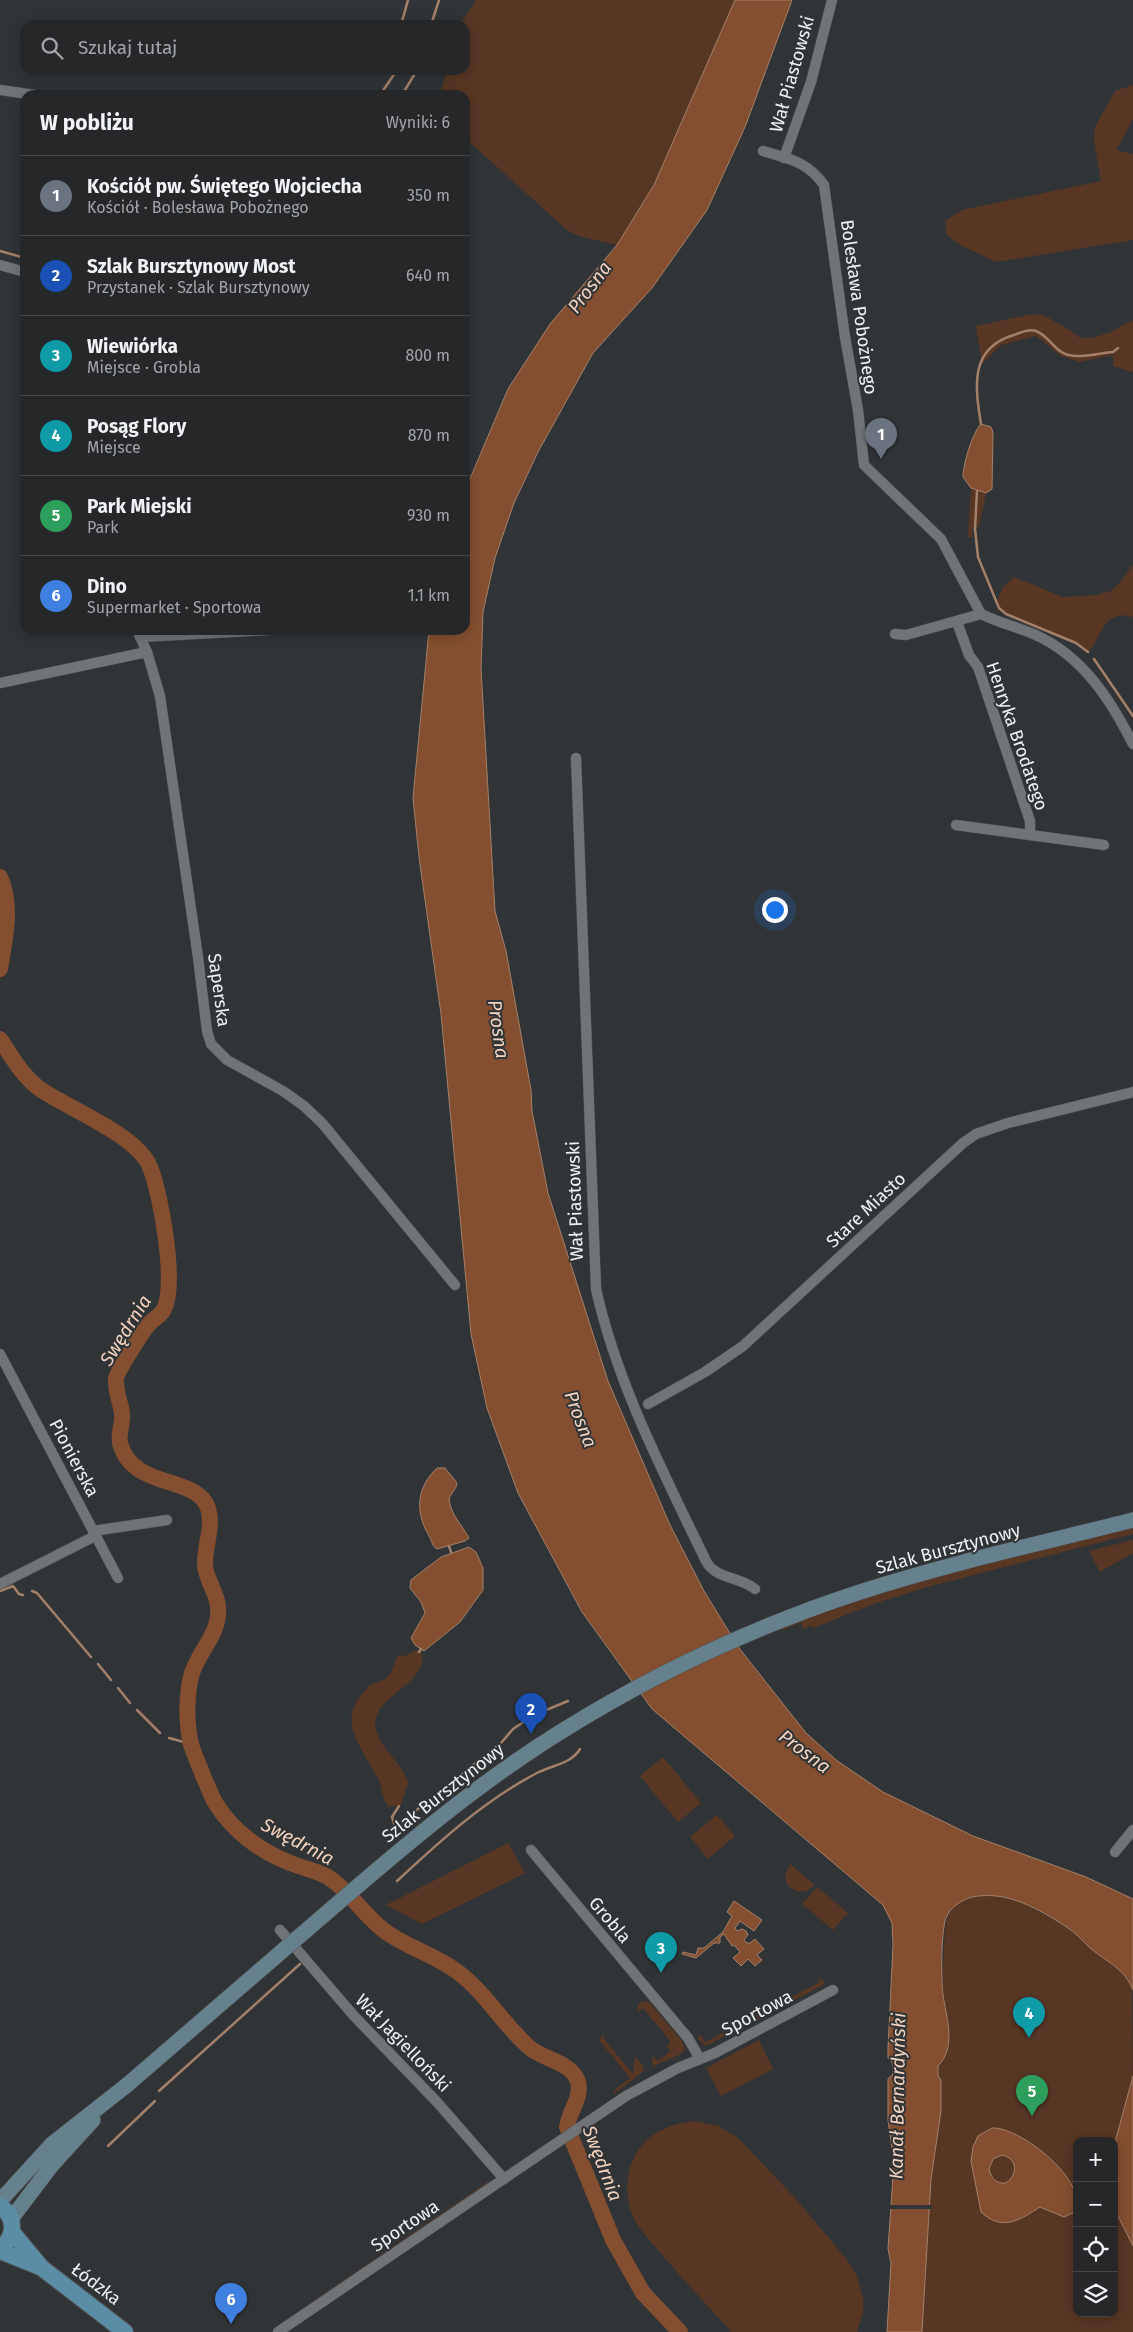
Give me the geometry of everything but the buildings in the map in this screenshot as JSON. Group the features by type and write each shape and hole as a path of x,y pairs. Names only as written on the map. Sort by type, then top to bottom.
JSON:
{"main road":[{"name":"Szlak Bursztynowy","path":"126,2086 436,1819 498,1773 624,1694 681,1665 771,1625 898,1580 1133,1520"},
{"path":"0,2201 52,2144 126,2086"},
{"path":"0,2249 6,2243 11,2225 52,2166 126,2086"},
{"name":"Łódzka","path":"0,2206 11,2225 42,2268"},
{"name":"Łódzka","path":"0,2249 42,2268 125,2332"}],"street":[{"name":"Wał Piastowski","path":"784,158 811,82 832,0"},
{"path":"0,90 20,93"},
{"name":"Bolesława Pobożnego","path":"763,152 798,162 809,168 824,185 827,195 845,338 858,410 864,466 941,539 981,614"},
{"path":"0,265 20,271"},
{"path":"895,634 906,635 981,614 1034,634 1063,650 1083,667 1116,711 1133,744"},
{"name":"Henryka Brodatego","path":"957,622 969,655 978,667 1030,821 1030,835"},
{"name":"Saperska","path":"138,635 147,652 162,705 207,1031 212,1044 227,1060 283,1091 304,1106 322,1124 455,1284"},
{"path":"0,683 147,652"},
{"name":"Wał Piastowski","path":"576,758 596,1289 600,1309 628,1390 662,1470 706,1561 714,1572 742,1580 755,1589"},
{"name":"Henryka Brodatego","path":"956,825 1104,845"},
{"name":"Stare Miasto","path":"648,1404 705,1372 743,1346 962,1143 976,1134 1008,1123 1133,1092"},
{"name":"Pionierska","path":"0,1354 118,1578"},
{"path":"0,1584 94,1534 167,1520"},
{"path":"1115,1852 1133,1830"},
{"name":"Grobla","path":"530,1850 688,2038 700,2059"},
{"name":"Wał Jagielloński","path":"280,1930 355,2017 437,2102 504,2178"},
{"name":"Sportowa","path":"278,2332 590,2119 645,2085 744,2038 833,1990"}],"shaded area":[{"path":"476,0 735,0 665,163 637,215 617,245 578,236 567,230 470,143 470,90 441,90 446,75 470,75 470,20 463,20"},
{"path":"1133,85 1133,119 1116,150 1133,154 1133,240 996,262 962,246 947,235 945,221 962,210 1101,181 1094,141 1095,127 1115,91"},
{"path":"1041,314 1080,338 1091,338 1109,333 1133,320 1133,372 1113,366 1113,355 1080,362 1061,356 1036,336 1001,345 982,364 976,326"},
{"path":"971,488 986,493 979,527 973,527 972,538 968,537"},
{"path":"1133,564 1133,617 1115,617 1109,621 1088,652 1067,640 1012,616 1002,610 996,603 1003,587 1014,577 1063,597 1097,595 1111,591 1122,580"},
{"path":"1133,1525 1133,1534 931,1586 876,1603 813,1628 811,1625 803,1629 801,1622 783,1630 781,1626 867,1595"},
{"path":"1133,1540 1133,1553 1100,1572 1089,1551"},
{"path":"416,1650 422,1654 421,1665 416,1675 388,1700 380,1709 376,1719 376,1730 379,1737 401,1768 408,1782 401,1805 389,1807 386,1804 378,1778 353,1732 352,1712 356,1702 371,1684 387,1678 394,1666 397,1655 405,1656"},
{"path":"663,1757 701,1803 678,1822 640,1776"},
{"path":"717,1815 735,1836 708,1859 690,1837"},
{"path":"508,1843 525,1873 422,1924 386,1905"},
{"path":"790,1864 815,1885 807,1891 798,1892 787,1885 785,1876"},
{"path":"817,1887 848,1913 833,1930 802,1904"},
{"path":"990,1895 1022,1902 1070,1929 1092,1949 1121,1970 1132,1987 1133,2076 1116,2137 1073,2137 1073,2317 1118,2317 1118,2216 1133,2246 1133,2332 922,2332 931,2179 941,2111 941,2080 938,2076 938,2066 944,2059 949,2042 942,1980 946,1927 948,1917 957,1904 976,1897"},
{"path":"818,1978 823,1980 825,1984 745,2026 743,2017 745,2021 820,1982"},
{"path":"645,2001 649,2002 682,2041 685,2049 681,2054 653,2066 653,2056 658,2061 670,2051 667,2046 671,2042 643,2008 637,2011 638,2004"},
{"path":"728,2025 734,2031 705,2046 697,2037 701,2035 705,2042 730,2029"},
{"path":"604,2035 604,2039 633,2074 635,2056 643,2066 644,2071 615,2093 613,2091 630,2078 599,2040"},
{"path":"759,2040 773,2069 721,2096 706,2068"},
{"path":"695,2121 719,2126 740,2140 797,2200 848,2261 856,2274 863,2297 863,2312 857,2332 732,2332 640,2228 634,2219 627,2194 628,2176 637,2152 648,2139 662,2130 670,2126"},
{"path":"491,2180 486,2185 276,2326 489,2181"}],"water":[{"path":"735,0 792,0 745,127 707,210 652,288 593,353 538,452 514,503 495,558 483,612 481,669 495,911 506,951 531,1090 532,1111 548,1193 608,1381 670,1525 704,1591 739,1648 806,1733 836,1760 883,1792 973,1836 1086,1877 1133,1899 1133,1990 1125,1976 1115,1966 1090,1948 1074,1932 1046,1914 1022,1903 998,1896 972,1897 957,1904 950,1910 946,1918 942,1944 942,1967 943,1994 949,2041 944,2058 938,2066 938,2076 941,2080 941,2111 931,2179 922,2332 887,2332 891,2263 888,2249 894,2162 888,2120 888,2079 893,2074 893,2064 888,2058 893,1945 892,1923 883,1905 652,1709 582,1612 518,1493 487,1408 471,1334 441,1014 419,857 413,798 429,635 470,635 470,479 508,389 550,324 617,245 654,185"},
{"path":"981,424 991,427 993,432 992,489 986,493 971,488 963,477 974,434"},
{"path":"437,1468 445,1468 457,1483 449,1498 450,1504 469,1538 465,1541 437,1549 424,1527 421,1518 420,1500 425,1484"},
{"path":"469,1547 476,1552 483,1568 483,1590 460,1622 424,1651 415,1645 411,1638 425,1613 421,1602 410,1588 411,1580 441,1557"},
{"path":"734,1901 762,1920 754,1931 740,1921 735,1928 737,1931 742,1929 746,1931 748,1935 744,1940 747,1943 755,1939 764,1949 757,1955 762,1960 755,1966 748,1959 741,1966 733,1958 740,1952 734,1945 732,1946 724,1934 720,1937 720,1943 714,1943 696,1958 682,1954 683,1952 696,1955 698,1948 704,1948 723,1932 732,1916 727,1912"},
{"path":"1133,2076 1133,2246 1118,2216 1118,2137 1116,2137"},
{"path":"992,2128 1019,2136 1035,2146 1063,2172 1073,2187 1073,2213 1064,2217 1040,2207 1011,2222 1004,2223 989,2218 981,2212 971,2161 973,2147 978,2136","holes":["1002,2155 1011,2160 1014,2167 1013,2175 1006,2183 999,2183 993,2178 989,2169 993,2159"]}],"pier":[{"path":"889,2205 932,2205 932,2209 889,2209"}],"waterway":[{"path":"402,20 408,0"},
{"path":"433,20 439,0"},
{"path":"383,90 394,75"},
{"path":"405,90 414,75"},
{"path":"0,251 20,257"},
{"path":"981,424 977,396 978,370 982,359 989,349 999,341 1025,331 1033,330 1039,332 1060,351 1071,356 1113,352 1118,348"},
{"path":"977,491 975,529 978,557 999,608 1006,614 1076,643 1088,652"},
{"path":"1094,659 1133,716"},
{"name":"Swędrnia","path":"0,877 4,888 7,911 6,934 0,969"},
{"name":"Swędrnia","path":"0,1039 23,1072 40,1089 117,1134 143,1155 150,1167 159,1197 168,1261 168,1297 163,1311 146,1328 117,1375 116,1388 122,1414 120,1443 127,1458 137,1468 150,1476 178,1485 202,1498 210,1515 205,1566 217,1601 218,1614 211,1637 192,1673 188,1699 188,1718 192,1748 214,1801 238,1831 257,1846 293,1864 328,1877 343,1889 386,1932 438,1960 466,1978 530,2048 573,2073 577,2079 579,2091 567,2127 613,2240 643,2293 680,2332"},
{"path":"449,1546 451,1552"},
{"path":"0,1591 13,1586 19,1594 23,1595"},
{"path":"32,1591 37,1593 91,1657"},
{"path":"98,1664 111,1680"},
{"path":"118,1688 130,1703"},
{"path":"394,1828 501,1743 513,1729 534,1715 568,1701"},
{"path":"137,1710 160,1733"},
{"path":"169,1738 191,1744"},
{"path":"397,1881 446,1836 481,1808 537,1773 572,1758 580,1749"},
{"path":"396,1830 392,1817 399,1806"},
{"path":"159,2091 300,1964"},
{"path":"108,2146 155,2101"}],"place":[{"name":"Kościół pw. Świętego Wojciecha","path":"881,459"},
{"name":"Szlak Bursztynowy Most","path":"531,1734"},
{"name":"Wiewiórka","path":"661,1973"},
{"name":"Posąg Flory","path":"1029,2038"},
{"name":"Park Miejski","path":"1032,2116"},
{"name":"Dino","path":"231,2324"}],"water label":[{"name":"Prosna","path":"589,287"},
{"name":"Prosna","path":"499,1029"},
{"name":"Prosna","path":"581,1419"},
{"name":"Prosna","path":"805,1751"},
{"name":"Kanał Bernardyński","path":"897,2096"}]}
